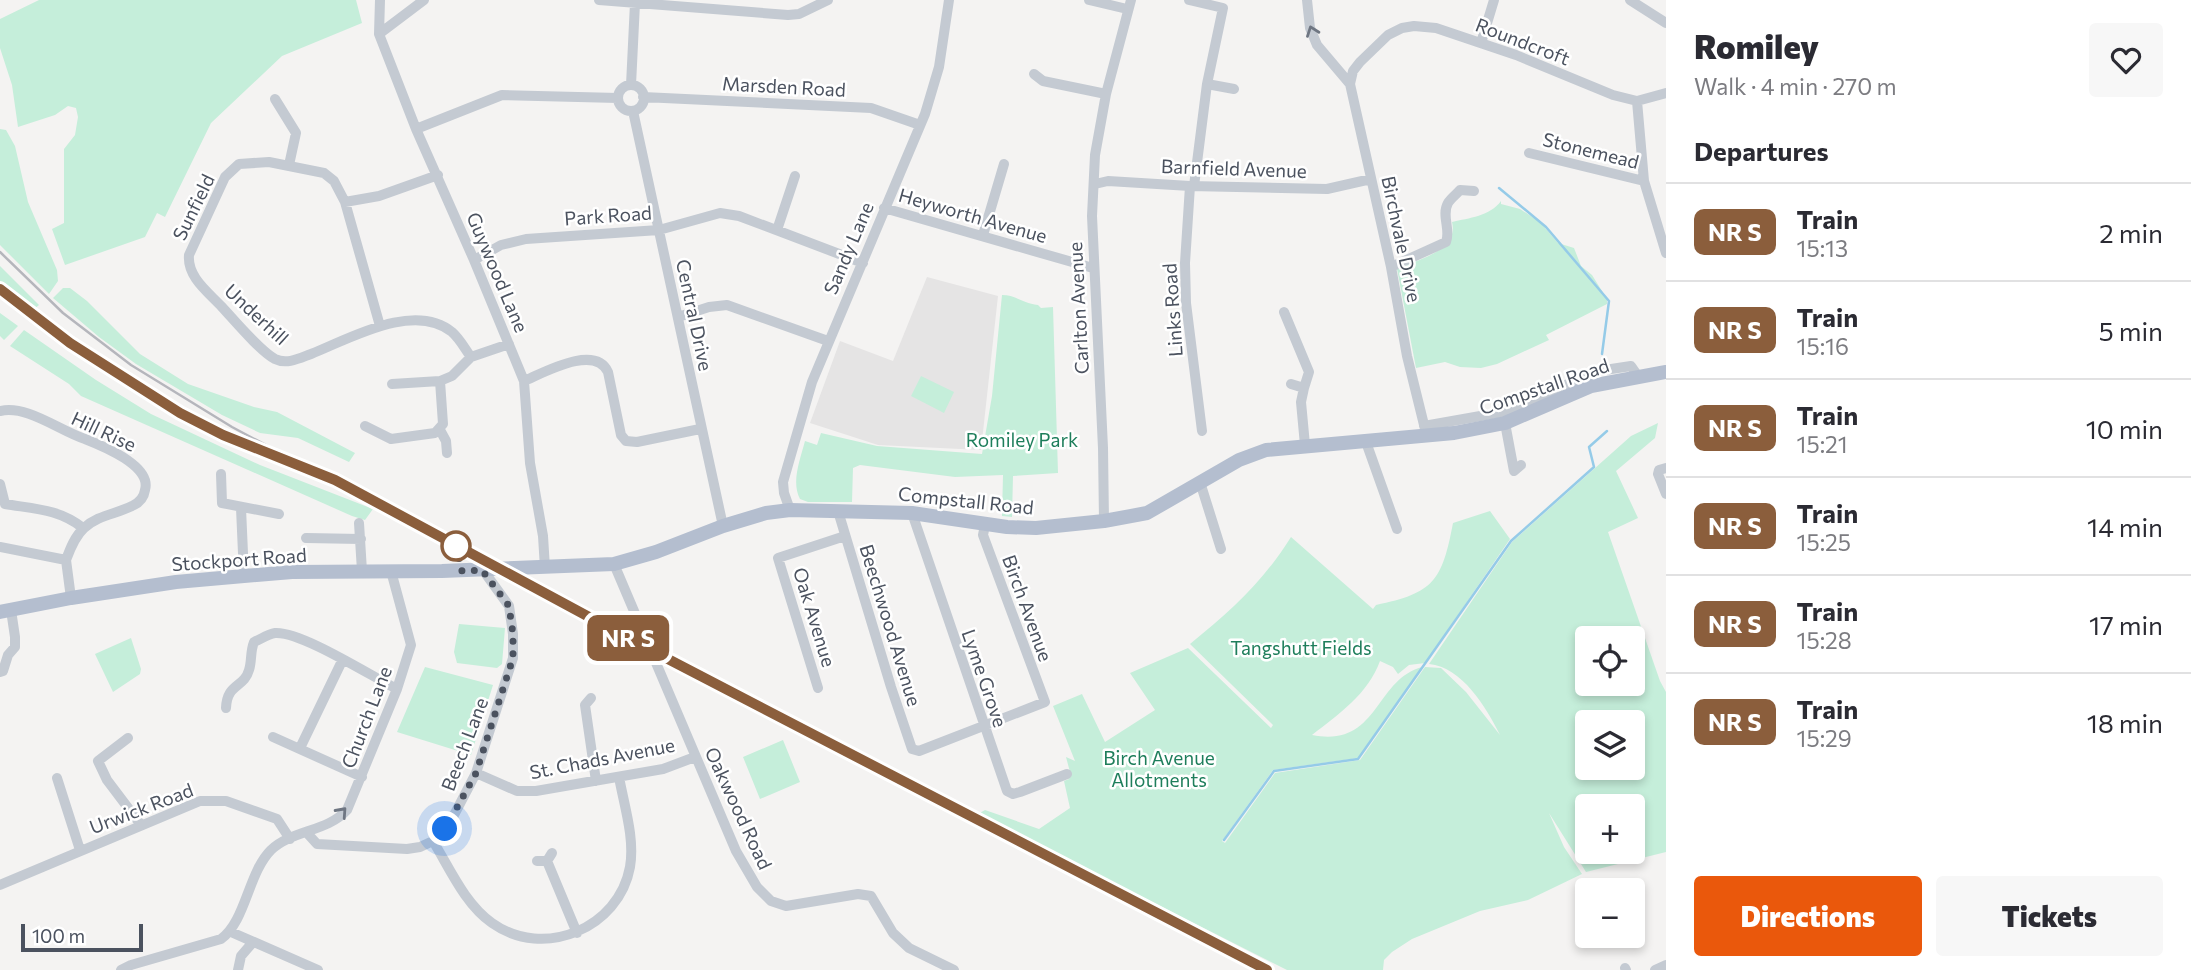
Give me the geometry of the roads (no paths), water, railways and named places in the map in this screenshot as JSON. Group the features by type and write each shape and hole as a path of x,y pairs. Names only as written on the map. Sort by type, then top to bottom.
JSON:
{"main road":[{"name":"Compstall Road","path":"482,570 614,564 656,552 723,526 766,513 790,510 912,513 985,525 1036,528 1104,521 1146,513 1238,460 1266,450 1366,442 1426,431 1505,423 1591,386 1666,372"},
{"name":"Stockport Road","path":"5,611 176,582 244,576 482,570"}],"street":[{"name":"Guywood Lane","path":"380,0 379,34 416,129 438,175 524,381 530,463 543,536 545,568"},
{"path":"379,34 424,0"},
{"path":"600,0 694,4 789,15 799,14 828,0"},
{"name":"Sandy Lane","path":"790,510 783,482 804,406 828,341 931,96 939,67 949,0"},
{"path":"1089,0 1129,5"},
{"name":"Links Road","path":"1189,0 1223,8 1207,84 1192,186 1185,263 1186,303 1202,430"},
{"path":"1480,43 1494,0"},
{"path":"1630,0 1666,23"},
{"name":"Birchvale Drive","path":"1307,1 1310,28 1317,45 1350,84 1391,267 1407,356 1426,431"},
{"path":"631,85 635,3"},
{"name":"Carlton Avenue","path":"1104,521 1092,216 1096,155 1106,94 1129,5"},
{"name":"Roundcroft","path":"1350,84 1353,71 1388,35 1402,28 1415,26 1436,28 1516,55 1613,96 1637,101"},
{"path":"1034,74 1043,81 1106,94"},
{"path":"1207,84 1234,89"},
{"path":"631,85 639,89 643,97 641,106 633,111 622,108 618,98 622,89 631,85"},
{"path":"1666,93 1637,101 1644,181 1666,253"},
{"path":"416,129 502,95 618,98"},
{"name":"Marsden Road","path":"643,97 871,108 920,125"},
{"path":"275,99 296,133 289,165"},
{"name":"Central Drive","path":"633,111 723,526"},
{"name":"Stonemead","path":"1529,153 1644,181"},
{"name":"Sunfield","path":"195,278 189,266 189,255 225,177 239,164 251,162 289,165 324,173 334,181 345,202"},
{"path":"983,235 1003,164"},
{"path":"380,326 345,202 379,196 438,175"},
{"path":"777,230 795,176"},
{"name":"Barnfield Avenue","path":"1095,184 1108,181 1327,189 1371,179"},
{"path":"1391,267 1446,242 1448,238 1445,217 1448,202 1460,190 1474,191"},
{"name":"Heyworth Avenue","path":"884,208 1093,268"},
{"name":"Park Road","path":"474,260 501,245 526,239 659,230 720,213 739,216 863,263"},
{"name":"Underhill","path":"195,278 251,338 275,359 295,361 380,326 403,321 439,324 452,332 471,357"},
{"path":"678,317 709,307 727,305 828,341"},
{"path":"1284,312 1309,372 1301,402 1305,445"},
{"path":"392,384 440,381 452,376 471,357 509,344"},
{"path":"524,381 558,366 594,360 607,368 621,435 626,441 637,442 700,429"},
{"name":"Compstall Road","path":"1426,431 1503,412 1598,371 1632,366 1638,376"},
{"path":"365,426 391,439 440,430 443,424 440,381"},
{"path":"1291,384 1304,388"},
{"name":"Hill Rise","path":"0,411 12,409 24,412 90,441 136,465 144,475 147,486 143,496 134,505 97,519 83,528"},
{"path":"1505,423 1517,472"},
{"path":"440,430 446,441 447,453"},
{"path":"1366,442 1397,529"},
{"path":"1666,468 1659,470 1658,474 1666,494"},
{"path":"221,474 222,503 279,514"},
{"path":"1200,482 1220,549"},
{"path":"0,484 5,504 57,512 83,528 66,560 71,598"},
{"path":"241,508 244,576"},
{"name":"Beechwood Avenue","path":"838,512 912,749 919,751 983,727"},
{"name":"Lyme Grove","path":"912,513 1007,791 1013,794 1067,774"},
{"path":"359,523 362,571"},
{"name":"Birch Avenue","path":"983,727 1045,702 983,535 985,525"},
{"name":"Oak Avenue","path":"818,688 778,558 845,536"},
{"path":"306,538 360,539"},
{"path":"0,547 66,560"},
{"name":"Oakwood Road","path":"614,564 736,852 757,887 771,901 786,906 858,894 871,896 893,933 909,948 954,970"},
{"name":"Beech Lane","path":"433,841 453,817 476,773 513,658 509,606 482,570"},
{"name":"Church Lane","path":"290,839 339,819 347,810 397,689 411,645 391,571"},
{"path":"0,672 15,647 5,611"},
{"path":"226,708 226,695 249,671 250,652 254,642 275,634 290,635 306,641 397,689"},
{"path":"300,748 342,661"},
{"path":"584,701 596,781"},
{"path":"273,737 362,777"},
{"path":"128,738 98,761 107,780 141,825"},
{"name":"St. Chads Avenue","path":"476,773 517,791 536,791 663,769 695,757"},
{"path":"307,833 313,842 327,845 407,849 433,841 474,907 492,923 516,934 537,938 577,933 611,909 628,875 631,850 619,777"},
{"path":"57,778 80,850"},
{"name":"Urwick Road","path":"0,885 200,801 226,801 277,819 290,839"},
{"path":"121,970 221,939 231,932 267,855 290,839"},
{"path":"545,858 577,933"},
{"path":"231,932 318,970"},
{"path":"238,970 241,956 253,942"},
{"path":"1655,970 1666,965"}],"waterway":[{"path":"1499,188 1546,227 1609,301 1602,354"},
{"path":"1224,840 1274,771 1358,759 1511,541 1594,467 1589,447 1607,431"}],"railway":[{"path":"0,252 63,313 131,365 232,427 641,645 1267,970"},
{"path":"0,294 79,353 162,407 228,442 294,469"}],"train":[{"path":"0,289 70,343 180,413 223,435 335,480 641,645 1267,970"}],"park label":[{"name":"Romiley Park","path":"1022,439"},
{"name":"Tangshutt Fields","path":"1301,647"},
{"name":"Birch Avenue Allotments","path":"1159,768"}]}
